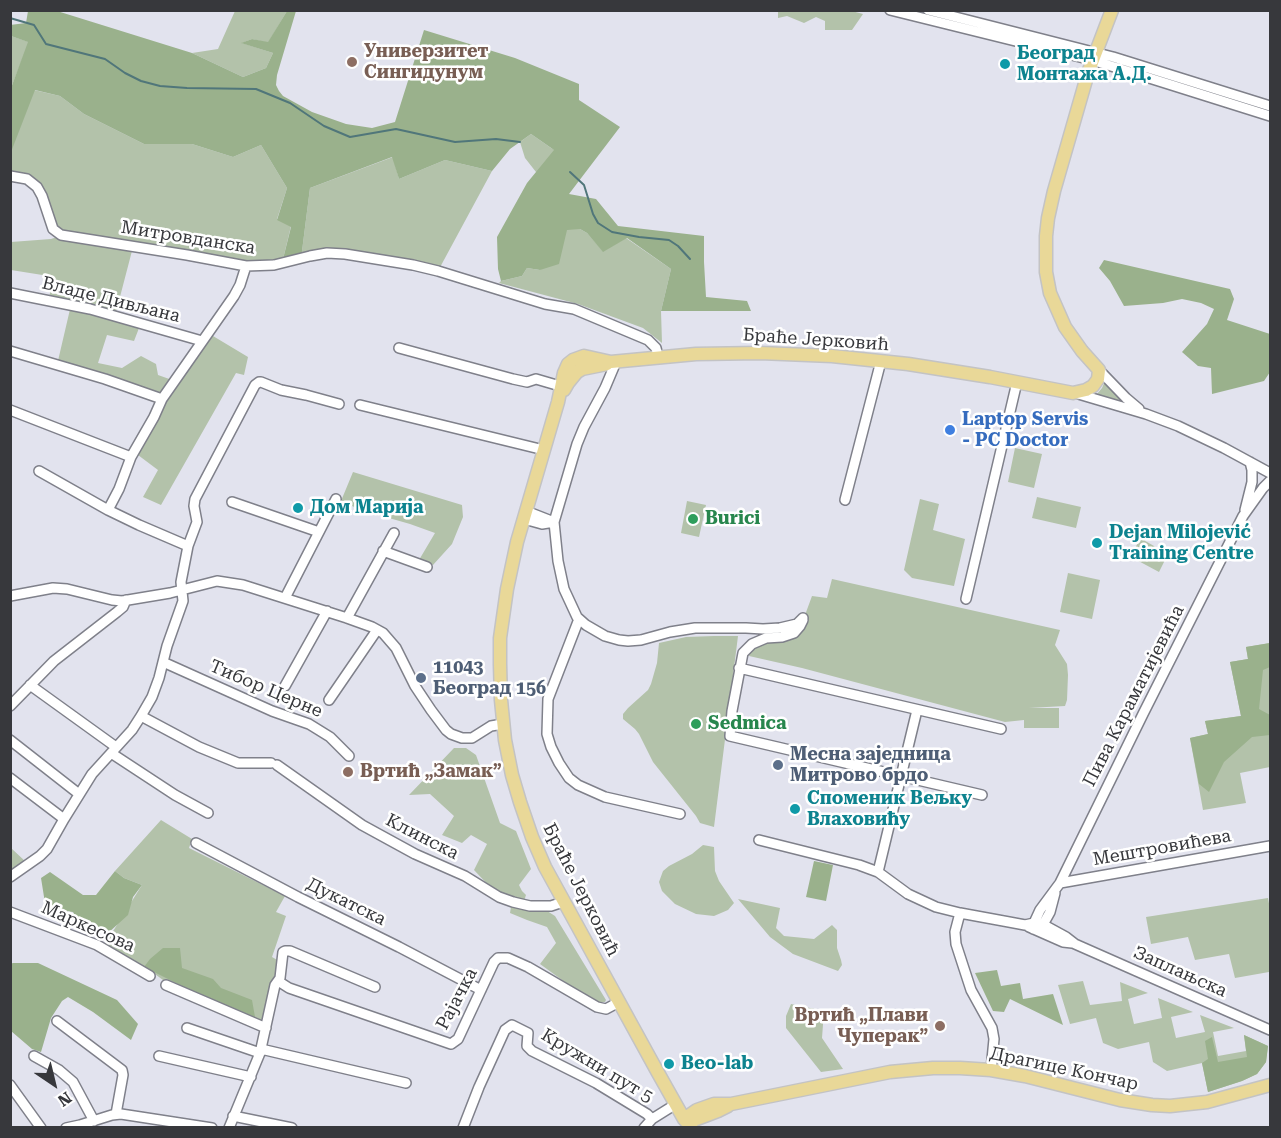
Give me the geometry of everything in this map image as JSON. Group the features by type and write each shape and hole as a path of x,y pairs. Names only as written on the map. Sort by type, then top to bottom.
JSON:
{"main road":[{"path":"1072,393 1093,386 1098,379 1099,370 1076,344 1065,327 1050,293 1046,272 1046,236 1051,205 1094,56 1112,10"},
{"name":"Браће Јерковић","path":"558,402 568,383 582,369 614,362 707,353 832,356 1017,382 1072,393"},
{"name":"Браће Јерковић","path":"614,362 584,356 578,357 568,364 561,386 517,542 507,589 500,638 503,724 510,765 538,853 687,1125"},
{"name":"Драгице Кончар","path":"687,1125 697,1110 712,1109 890,1072 933,1068 991,1070 1025,1076 1120,1100 1170,1106 1207,1102 1270,1085"},
{"name":"Драгице Кончар","path":"1247,1092 1270,1076"},
{"path":"676,1104 712,1109 704,1128"}],"street":[{"path":"890,10 1094,56 1270,116"},
{"path":"928,10 1270,106"},
{"name":"Митровданска","path":"10,176 27,179 37,187 53,229 62,236 246,266 274,265 327,253 421,267 488,285 545,304 586,313 648,340 656,348 657,357"},
{"path":"108,510 130,457 162,399 234,296 246,266"},
{"name":"Владе Дивљана","path":"10,292 90,309 202,341"},
{"path":"399,348 513,379 527,382 536,379 561,386"},
{"path":"10,351 105,379 162,399"},
{"path":"614,362 605,388 577,444 554,522 564,590 579,619 594,631 605,636 628,641 695,628 780,628 797,624 803,618 801,626 794,633 782,637 766,638 747,648 743,653 732,711 730,736 982,795"},
{"path":"844,500 881,362"},
{"path":"1099,370 1126,398 1146,414"},
{"path":"10,877 44,853 94,770 132,730 156,688 167,646 183,601 181,582 188,546 197,522 195,499 257,383 261,382 281,390 339,404"},
{"path":"966,600 1017,382"},
{"name":"Браће Јерковић","path":"1072,393 1146,414 1196,434 1270,473"},
{"path":"360,405 544,450"},
{"path":"10,410 130,457"},
{"name":"Пива Караматијевића","path":"1244,516 1252,482 1250,462"},
{"path":"39,471 108,510 188,546"},
{"name":"Пива Караматијевића","path":"1035,927 1041,910 1058,887 1244,516 1270,481"},
{"path":"285,598 336,499"},
{"path":"232,502 319,532"},
{"path":"525,515 542,524 554,522"},
{"path":"347,618 394,533"},
{"path":"383,551 427,567"},
{"path":"10,596 53,588 72,590 112,600 126,600 221,580 243,585 327,611 377,630 392,642 423,699 448,732 454,736 472,738 491,726 503,724"},
{"path":"10,706 54,661 123,607 126,600"},
{"path":"285,686 327,611"},
{"path":"579,619 548,699 547,734 555,755 569,778 587,789 604,797 680,814"},
{"path":"330,700 377,630"},
{"name":"Тибор Церне","path":"163,662 262,706 309,724 330,737 349,756"},
{"path":"739,668 1001,729"},
{"path":"30,685 175,795 208,813"},
{"path":"878,872 917,710"},
{"name":"Клинска","path":"141,717 199,747 238,763 274,764 369,828 415,854 465,876 499,897 530,906 551,906 563,902"},
{"path":"10,740 79,794"},
{"path":"10,778 64,819"},
{"name":"Заплањска","path":"759,840 859,865 878,872 908,894 936,907 1035,927 1066,937 1076,944 1270,1030"},
{"name":"Дукатска","path":"196,843 481,990"},
{"name":"Мештровићева","path":"1058,887 1270,846"},
{"name":"Маркесова","path":"10,912 97,945 150,976"},
{"path":"960,913 955,938 973,996 992,1028 994,1039 991,1070"},
{"path":"229,1128 260,1051 275,985 280,978 282,954 285,951 375,987"},
{"name":"Рајачка","path":"278,981 289,988 451,1044 458,1039 494,962 498,958 513,960 528,967 597,1007 606,1009 619,1002"},
{"path":"166,985 266,1028"},
{"path":"57,1021 122,1070 123,1076 116,1114"},
{"name":"Кружни пут 5","path":"464,1128 479,1087 505,1030 512,1025 526,1031 527,1046 532,1052 597,1083 652,1119"},
{"path":"187,1028 260,1051 406,1083"},
{"path":"34,1056 60,1070 73,1082 94,1122"},
{"path":"159,1056 251,1077"},
{"path":"10,1085 41,1128"},
{"path":"644,1128 652,1119 676,1104"},
{"path":"66,1128 116,1114 143,1116 213,1128"},
{"path":"233,1116 292,1128"}],"green space":[{"path":"848,10 863,14 852,30 825,30 825,21 816,17 804,23 787,16 778,18 778,11"},
{"path":"28,11 57,11 192,53 243,77 266,68 273,53 241,43 252,39 268,42 287,11 296,11 277,75 276,85 279,91 283,96 312,112 346,124 372,128 395,122 424,30 515,58 579,84 579,100 620,127 569,194 596,199 618,226 704,236 706,297 747,301 751,311 661,311 671,269 627,238 603,252 587,233 580,229 567,230 559,264 540,270 527,268 522,276 501,281 498,269 497,237 527,183 554,150 531,134 510,149 492,171 445,160 399,179 392,157 310,188 301,259 282,263 291,227 277,220 287,188 261,145 233,157 192,144 144,144 84,114 60,96 35,90 11,152 11,88 28,42 11,36 10,25 26,23"},
{"path":"235,11 287,11 268,43 252,39 242,43 273,53 266,68 243,77 192,53 218,49"},
{"path":"11,36 29,42 11,88"},
{"path":"34,90 60,96 84,114 144,144 192,144 233,157 261,145 287,188 277,219 291,226 282,263 274,265 133,247 115,316 141,323 134,341 107,335 98,363 122,368 141,356 156,364 158,375 175,381 208,333 248,357 244,375 236,373 161,505 143,497 158,470 134,452 162,399 57,365 71,305 48,300 55,277 11,270 11,242 51,239 60,236 37,187 11,176 10,152"},
{"path":"531,134 561,153 538,179 536,172 525,158 520,142"},
{"path":"393,157 399,179 445,160 492,171 438,271 345,254 301,259 310,188"},
{"path":"567,229 580,229 587,233 603,251 626,238 671,269 661,311 662,343 643,328 578,304 499,283 522,276 527,268 540,270"},
{"path":"1104,260 1230,289 1234,299 1227,320 1270,334 1270,372 1264,381 1212,394 1211,368 1198,366 1182,352 1207,324 1214,309 1201,303 1182,299 1124,306 1110,281 1099,268"},
{"path":"1105,381 1129,404 1097,394"},
{"path":"1015,448 1042,454 1034,488 1008,482"},
{"path":"353,472 462,505 463,517 452,544 433,565 419,560 435,533 361,510 341,501"},
{"path":"1037,497 1081,507 1076,528 1032,518"},
{"path":"920,499 939,504 933,530 965,539 954,586 912,578 904,570"},
{"name":"Burici","path":"687,501 706,505 699,537 681,533"},
{"path":"1140,538 1168,554 1159,572 1131,557"},
{"path":"1068,573 1100,580 1092,619 1060,612"},
{"path":"832,579 1060,630 1055,645 1067,664 1065,706 1029,708 1059,708 1059,728 1024,728 1024,720 1005,722 749,656 751,649 801,626 812,596 827,598"},
{"path":"738,636 714,827 700,823 653,762 639,734 623,719 623,714 648,690 657,663 659,643 686,637"},
{"path":"1270,643 1270,767 1240,773 1246,803 1203,810 1190,738 1208,734 1205,721 1241,716 1230,662 1248,659 1246,647"},
{"path":"1270,643 1270,667 1263,670 1259,709 1270,715 1270,735 1252,737 1224,762 1209,792 1199,784 1190,738 1208,734 1205,721 1241,716 1230,662 1248,659 1246,647"},
{"path":"454,748 466,748 476,755 500,823 516,831 531,869 519,885 526,895 524,901 492,889 474,870 487,844 471,835 462,843 442,835 454,816 430,794 409,795"},
{"path":"161,820 192,839 189,848 285,896 276,912 286,916 272,957 279,961 278,977 272,980 265,1023 163,980 105,944 142,885 124,878 115,871"},
{"path":"703,845 714,847 715,871 734,903 728,910 714,916 696,914 675,904 662,891 659,882 663,871"},
{"path":"11,848 26,862 11,874"},
{"path":"814,861 833,865 826,901 806,897"},
{"path":"115,871 124,878 142,885 133,897 128,915 108,933 80,924 73,912 58,910 45,903 41,878 50,872 83,895 96,895"},
{"path":"1268,898 1270,974 1269,972 1235,978 1229,954 1195,960 1188,937 1151,944 1146,917"},
{"path":"738,899 780,908 776,928 784,936 814,939 832,925 837,930 837,948 842,965 838,971 793,954 770,937"},
{"path":"511,907 544,909 555,916 606,1000 605,1002 597,1002 584,996 540,964 556,943 547,927 510,913"},
{"path":"163,948 180,948 182,968 213,979 221,988 252,1000 255,1017 208,999 144,967"},
{"path":"38,963 117,1000 138,1024 131,1040 68,997 62,1001 51,1018 41,1052 32,1049 11,1031 10,964"},
{"path":"997,970 1001,986 1020,983 1023,999 1053,994 1063,1025 1010,999 1004,1012 993,1011 975,973"},
{"path":"1083,981 1090,1005 1122,1001 1120,982 1148,993 1128,999 1134,1024 1162,1018 1158,998 1193,1012 1171,1017 1176,1038 1205,1032 1200,1015 1234,1028 1213,1032 1218,1056 1246,1051 1244,1035 1268,1046 1266,1062 1257,1074 1208,1092 1202,1063 1167,1071 1153,1062 1149,1042 1118,1049 1103,1043 1096,1018 1070,1024 1058,985"},
{"path":"791,1004 824,1011 822,1038 843,1069 821,1072 786,1028 786,1016"},
{"path":"1244,1035 1268,1046 1266,1062 1257,1074 1208,1092 1202,1063 1208,1059 1205,1041 1212,1037 1218,1062 1247,1057"}],"waterway":[{"path":"10,18 34,25 46,44 105,59 141,81 160,86 187,88 256,89 290,103 324,126 350,137 396,129 455,142 496,139 520,142"},
{"path":"570,172 584,185 598,223 612,232 669,240 690,259"}],"place":[{"name":"Универзитет Сингидунум","path":"352,62"},
{"name":"Београд Монтажа А.Д.","path":"1005,64"},
{"name":"Laptop Servis - PC Doctor","path":"950,430"},
{"name":"Дом Марија","path":"298,508"},
{"name":"Burici","path":"693,519"},
{"name":"Dejan Milojević Training Centre","path":"1097,543"},
{"name":"11043 Београд 156","path":"421,678"},
{"name":"Sedmica","path":"696,724"},
{"name":"Месна заједница Митрово брдо","path":"778,765"},
{"name":"Вртић „Замак”","path":"348,772"},
{"name":"Споменик Вељку Влаховићу","path":"795,809"},
{"name":"Вртић „Плави Чуперак”","path":"940,1026"},
{"name":"Beo-lab","path":"669,1064"}]}
